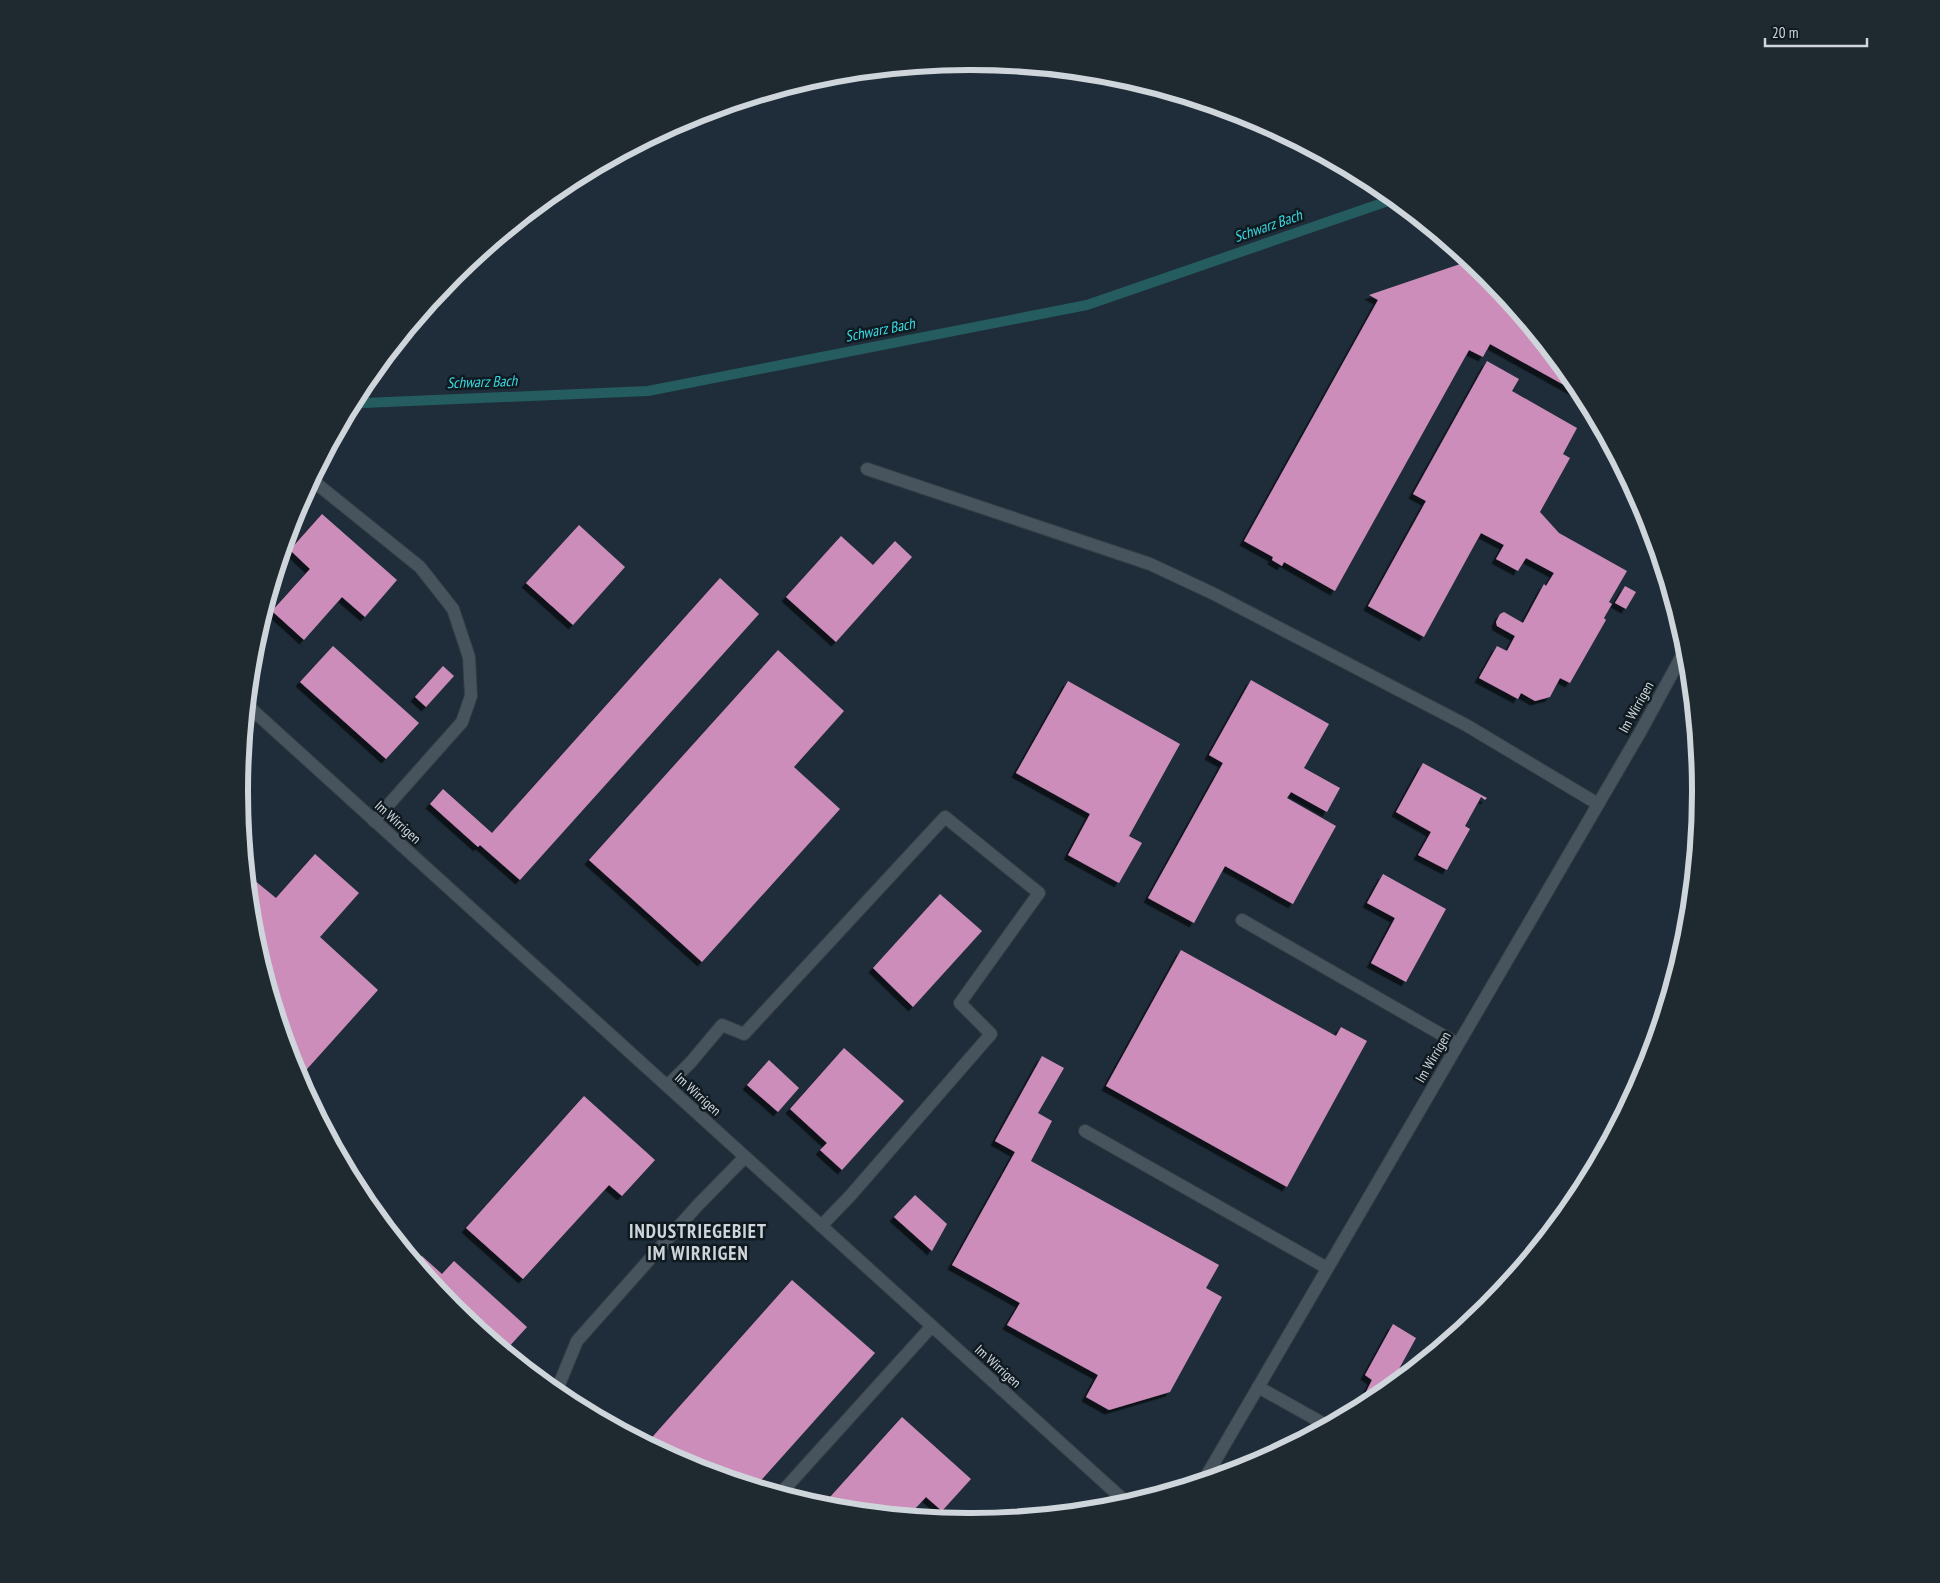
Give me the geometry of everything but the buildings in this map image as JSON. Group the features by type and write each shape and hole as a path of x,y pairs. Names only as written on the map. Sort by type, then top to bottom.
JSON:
{"street":[{"path":"867,469 1150,564 1221,597 1466,724 1598,804"},
{"path":"317,484 420,567 453,610 469,657 472,696 462,722 374,820"},
{"name":"Im Wirrigen","path":"1208,1473 1642,729 1679,660"},
{"name":"Im Wirrigen","path":"254,711 1120,1497"},
{"path":"667,1086 691,1062 722,1025 744,1034 946,817 1039,893 960,1002 991,1034 850,1196 821,1226"},
{"path":"1242,920 1458,1044"},
{"path":"1085,1131 1327,1268"},
{"path":"559,1384 577,1341 698,1206 745,1157"},
{"path":"786,1489 932,1326"},
{"path":"1258,1387 1320,1422"}],"shaded area":[{"path":"970,70 1064,76 1111,84 1202,108 1289,144 1331,167 1409,219 1446,249 1480,281 1542,352 1570,391 1595,431 1617,472 1637,515 1667,605 1678,651 1690,744 1692,792 1685,886 1678,932 1667,978 1653,1023 1637,1068 1595,1152 1570,1192 1542,1231 1512,1267 1480,1302 1446,1334 1409,1364 1331,1416 1289,1439 1202,1475 1157,1488 1111,1499 1064,1507 1017,1511 970,1513 876,1507 829,1499 738,1475 651,1439 609,1416 531,1364 494,1334 460,1302 398,1231 370,1192 345,1152 323,1111 303,1068 273,978 262,932 250,839 248,792 250,744 255,697 262,651 273,605 287,560 303,515 345,431 370,391 398,352 428,316 460,281 494,249 531,219 609,167 651,144 738,108 783,95 829,84 876,76 923,72"}],"waterway":[{"name":"Schwarz Bach","path":"363,403 648,391 1087,305 1385,202"}],"district":[{"name":"INDUSTRIEGEBIET IM WIRRIGEN","path":"698,1242"}]}
